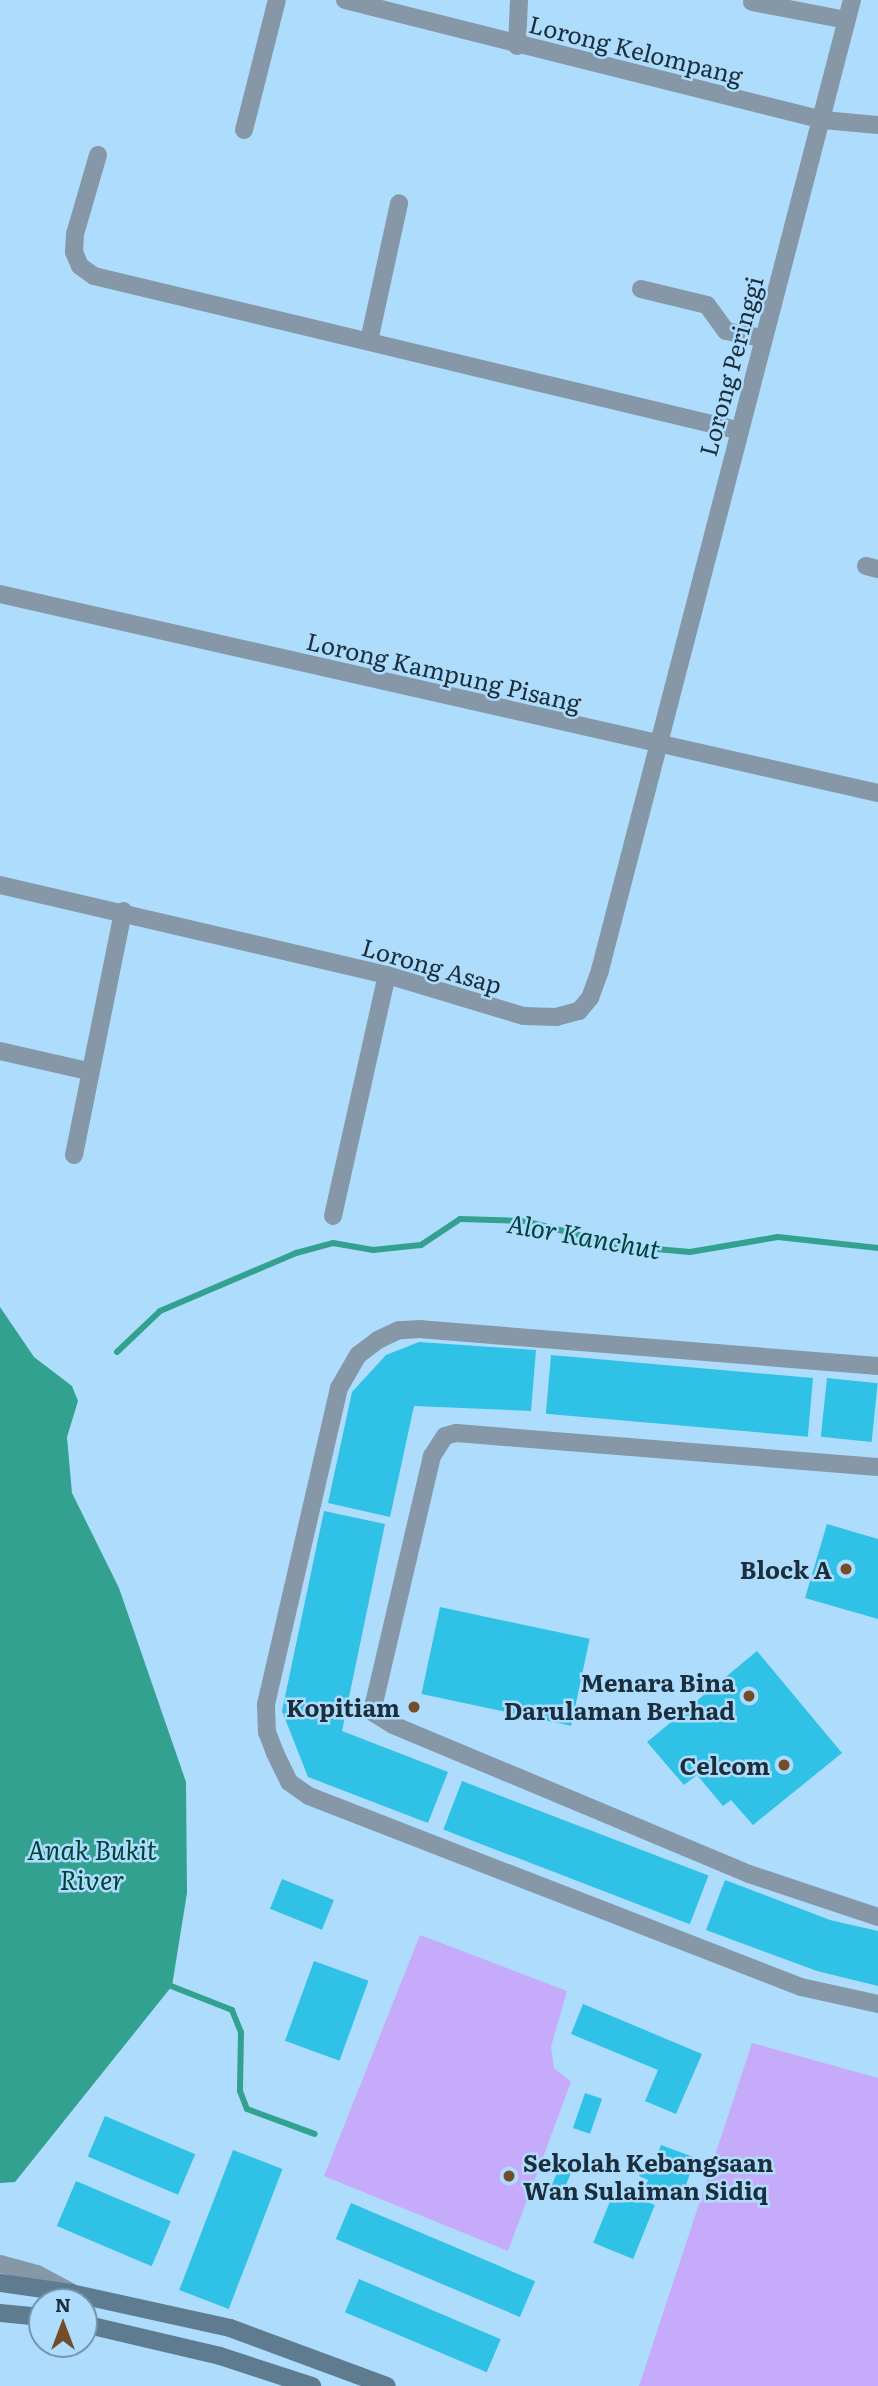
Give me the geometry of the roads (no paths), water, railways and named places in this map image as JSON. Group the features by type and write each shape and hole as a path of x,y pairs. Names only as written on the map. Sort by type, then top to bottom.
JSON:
{"main road":[{"path":"0,2283 39,2288"},
{"path":"98,2298 230,2328 387,2386"},
{"path":"0,2314 28,2316"},
{"path":"98,2327 220,2356 312,2386"}],"street":[{"path":"244,130 277,0"},
{"name":"Lorong Kelompang","path":"345,0 517,46 823,120 878,125"},
{"path":"517,46 519,0"},
{"name":"Lorong Peringgi","path":"659,745 737,430 823,120 852,0"},
{"path":"752,2 846,20"},
{"path":"98,155 75,234 74,252 80,266 94,276 737,430"},
{"path":"369,341 399,203"},
{"path":"641,289 707,305 726,331 762,338"},
{"name":"Lorong Kampung Pisang","path":"0,594 878,793"},
{"name":"Lorong Asap","path":"0,885 123,911 387,975 524,1016 556,1017 579,1011 590,998 600,970 659,745"},
{"path":"74,1155 88,1071 123,911"},
{"path":"333,1216 387,975"},
{"path":"0,1051 88,1071"},
{"path":"878,1366 421,1329 399,1330 378,1340 358,1355 339,1388 266,1704 267,1732 275,1753 289,1782 309,1796 801,1987 878,2004"},
{"path":"878,1467 456,1433 445,1437 432,1456 374,1713 393,1725 749,1874 878,1917"},
{"path":"0,2264 37,2274 63,2288"}],"water":[{"name":"Anak Bukit River","path":"0,1307 34,1357 72,1386 78,1401 67,1437 72,1493 119,1588 186,1782 187,1893 172,1986 15,2182 0,2183"}],"waterway":[{"name":"Alor Kanchut","path":"117,1352 160,1311 296,1253 333,1243 373,1250 421,1245 460,1219 524,1221 623,1246 690,1252 778,1237 878,1248"},
{"path":"166,1984 232,2010 241,2032 240,2091 247,2109 315,2134"}],"place":[{"name":"Block A","path":"846,1569"},
{"name":"Menara Bina Darulaman Berhad","path":"749,1696"},
{"name":"Kopitiam","path":"414,1707"},
{"name":"Celcom","path":"784,1765"},
{"name":"Sekolah Kebangsaan Wan Sulaiman Sidiq","path":"509,2176"}]}
